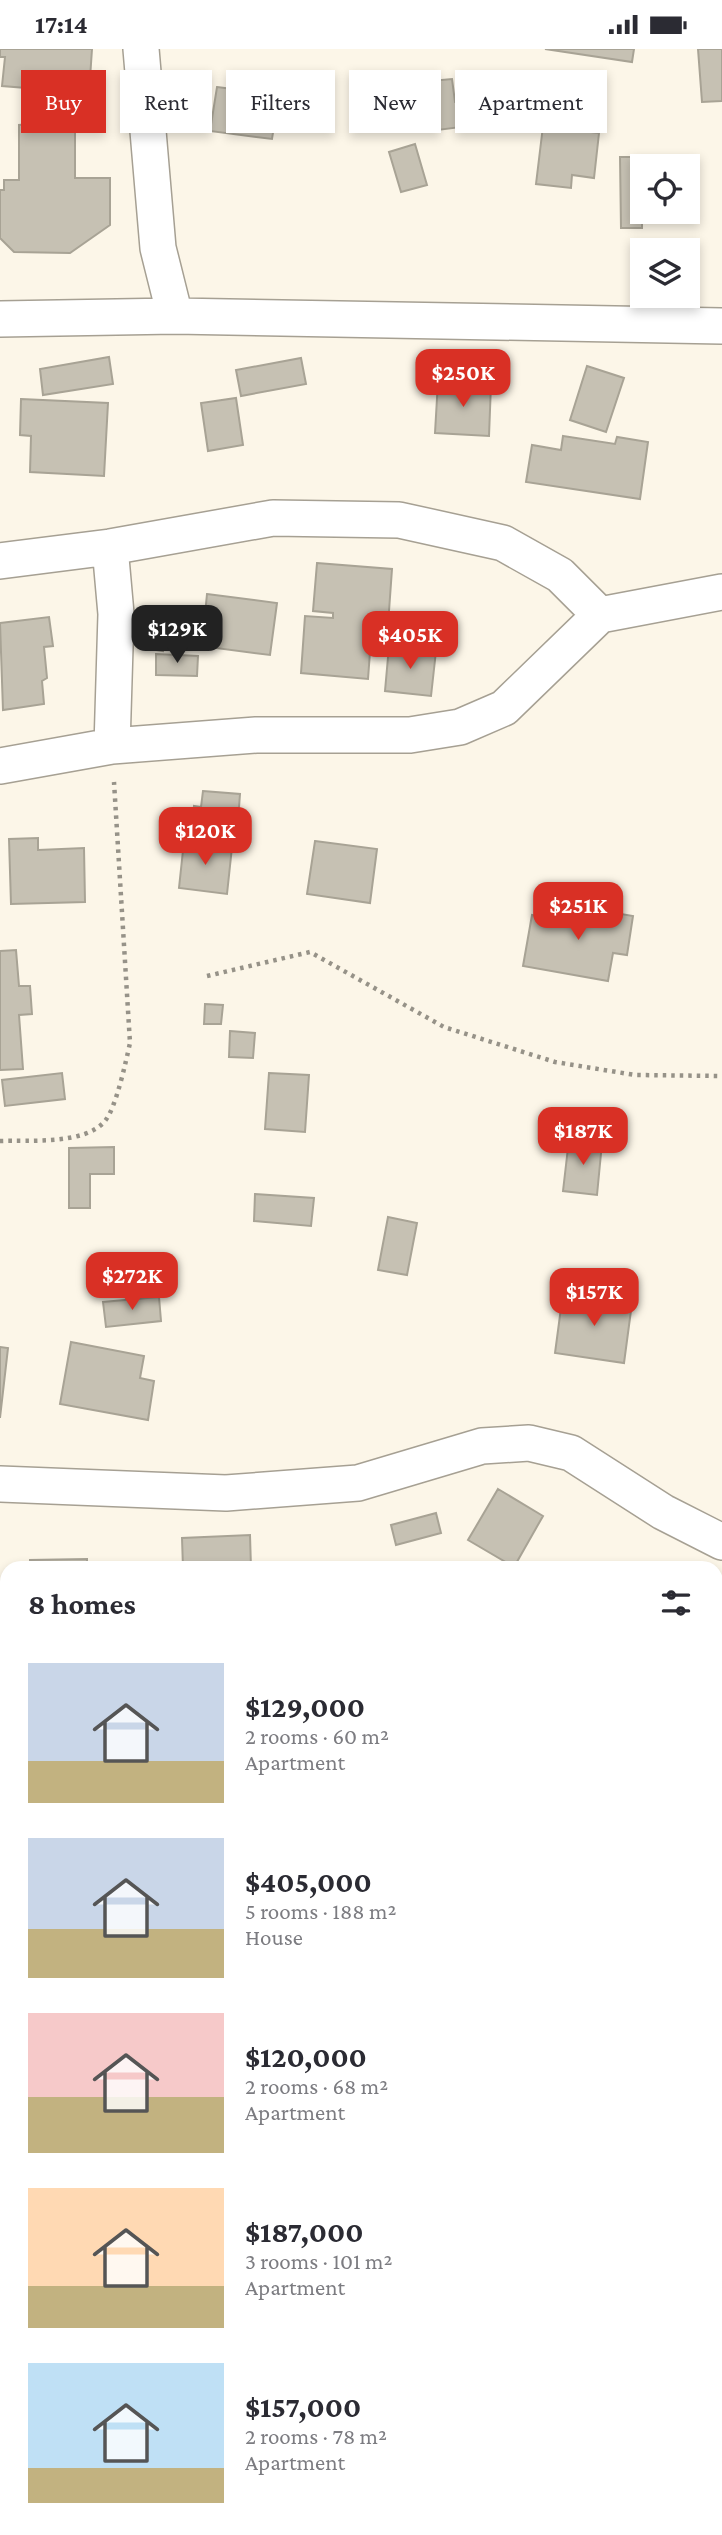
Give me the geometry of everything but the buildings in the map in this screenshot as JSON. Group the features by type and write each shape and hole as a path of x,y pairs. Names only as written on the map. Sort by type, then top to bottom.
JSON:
{"street":[{"path":"141,49 158,248 175,316"},
{"path":"0,319 175,316 722,326"},
{"path":"0,561 110,547 273,518 399,520 503,543 560,575 600,615"},
{"path":"110,547 116,614 112,746"},
{"path":"0,766 112,746 256,735 410,735 460,727 504,708 600,615 722,592"},
{"path":"0,1484 226,1493 358,1483 482,1446 529,1443 571,1453 663,1512 722,1542"}],"path":[{"path":"0,1141 79,1137 105,1121 122,1079 130,1043 112,746"},
{"path":"207,977 310,952 444,1027 555,1062 635,1075 722,1076"}]}
